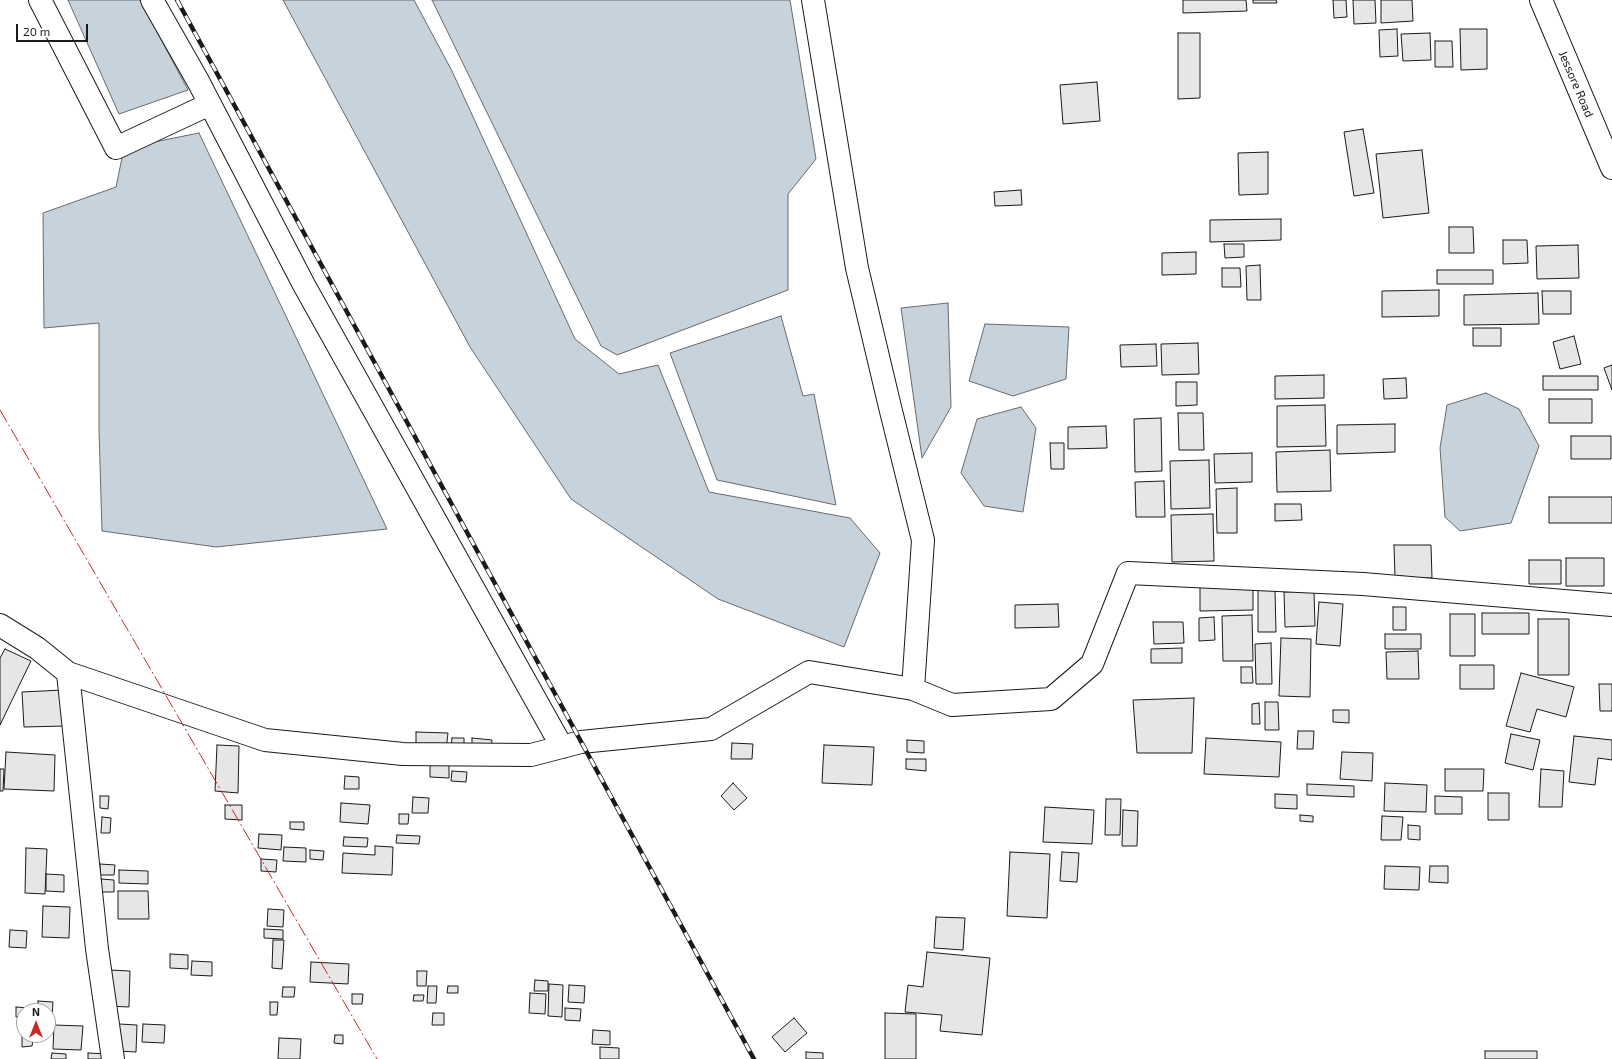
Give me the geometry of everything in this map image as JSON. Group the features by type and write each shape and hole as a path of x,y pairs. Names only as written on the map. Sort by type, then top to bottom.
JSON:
{"main road":[{"path":"40,0 116,148 210,104"},
{"path":"152,0 194,74 304,285 562,746"},
{"path":"813,0 857,268 891,415 923,540 913,689"},
{"name":"Jessore Road","path":"1541,0 1612,168"},
{"path":"0,625 37,648 68,674 265,740 403,754 531,754 581,742 711,729 809,672 913,689 952,705 1051,699 1092,664 1128,573 1363,584 1612,605"},
{"path":"68,674 97,949 113,1059"}],"shaded area":[{"path":"68,0 140,0 188,90 119,114"},
{"path":"283,0 414,0 452,71 575,339 619,374 658,365 709,492 850,518 880,553 844,647 718,599 571,499 470,347"},
{"path":"432,0 790,0 816,159 788,194 788,290 617,355 601,346"},
{"path":"199,133 387,529 216,547 102,531 99,429 99,323 44,328 43,213 116,187 124,148"},
{"path":"948,303 951,407 922,458 901,308"},
{"path":"781,316 803,396 814,394 836,505 717,480 670,353"},
{"path":"985,324 1069,327 1066,379 1013,396 969,381"},
{"path":"1486,393 1519,409 1539,446 1511,523 1460,531 1445,517 1440,448 1447,405"},
{"path":"1021,407 1036,428 1023,512 984,506 961,473 977,419"}],"building":[{"path":"1183,0 1246,0 1247,11 1183,13"},
{"path":"1253,0 1276,0 1277,3 1253,3"},
{"path":"1333,0 1346,0 1347,17 1334,18"},
{"path":"1353,0 1375,0 1376,23 1354,24"},
{"path":"1381,0 1412,0 1413,21 1381,23"},
{"path":"1397,29 1398,56 1380,57 1379,30"},
{"path":"1460,29 1487,29 1487,69 1461,70"},
{"path":"1178,33 1200,33 1200,98 1178,99"},
{"path":"1430,33 1431,60 1403,61 1401,34"},
{"path":"1435,41 1452,41 1453,67 1435,67"},
{"path":"1097,82 1100,121 1063,124 1060,85"},
{"path":"1363,129 1374,193 1354,196 1344,132"},
{"path":"1422,150 1429,213 1383,218 1376,154"},
{"path":"1268,152 1268,194 1239,195 1238,153"},
{"path":"1021,190 1022,205 995,206 994,192"},
{"path":"1281,219 1281,240 1210,242 1210,220"},
{"path":"1449,227 1473,227 1474,253 1449,253"},
{"path":"1503,240 1527,240 1528,263 1503,264"},
{"path":"1224,244 1244,244 1244,257 1225,258"},
{"path":"1578,245 1579,278 1537,279 1536,246"},
{"path":"1196,252 1196,274 1162,275 1162,253"},
{"path":"1260,265 1261,300 1247,300 1246,266"},
{"path":"1222,268 1240,268 1241,287 1222,287"},
{"path":"1437,270 1493,270 1493,284 1437,284"},
{"path":"1439,290 1439,316 1382,317 1382,291"},
{"path":"1542,291 1571,291 1571,314 1543,314"},
{"path":"1538,293 1539,324 1464,325 1464,295"},
{"path":"1473,328 1501,328 1501,346 1473,346"},
{"path":"1574,336 1581,364 1560,369 1553,342"},
{"path":"1198,343 1199,374 1162,375 1161,344"},
{"path":"1156,344 1157,366 1121,367 1120,345"},
{"path":"1612,365 1612,390 1604,368"},
{"path":"1324,375 1324,398 1275,399 1275,376"},
{"path":"1543,376 1598,376 1598,390 1543,390"},
{"path":"1406,378 1407,398 1384,399 1383,379"},
{"path":"1176,382 1197,382 1197,405 1176,406"},
{"path":"1549,399 1592,399 1592,423 1549,423"},
{"path":"1325,405 1326,446 1277,447 1277,406"},
{"path":"1178,413 1203,413 1204,450 1179,450"},
{"path":"1161,418 1162,471 1135,472 1134,419"},
{"path":"1395,424 1395,452 1337,454 1337,425"},
{"path":"1106,426 1107,448 1068,449 1068,427"},
{"path":"1571,436 1611,436 1611,459 1571,459"},
{"path":"1050,443 1064,443 1064,469 1051,469"},
{"path":"1330,450 1331,491 1277,492 1276,452"},
{"path":"1252,453 1252,482 1215,483 1214,454"},
{"path":"1209,460 1210,508 1171,509 1170,461"},
{"path":"1164,481 1165,517 1136,517 1135,482"},
{"path":"1237,488 1237,533 1217,533 1216,489"},
{"path":"1549,497 1612,497 1612,523 1549,523"},
{"path":"1275,504 1301,504 1302,520 1275,521"},
{"path":"1213,514 1214,561 1172,562 1171,515"},
{"path":"1394,545 1431,545 1432,578 1395,578"},
{"path":"1566,558 1604,558 1604,586 1566,586"},
{"path":"1529,560 1561,560 1561,584 1529,584"},
{"path":"1253,584 1253,610 1200,611 1200,585"},
{"path":"1258,590 1275,590 1276,632 1258,632"},
{"path":"1314,591 1315,626 1285,627 1284,592"},
{"path":"1319,602 1343,604 1340,646 1316,644"},
{"path":"1058,604 1059,627 1015,628 1015,605"},
{"path":"1393,607 1406,607 1406,630 1393,630"},
{"path":"1482,613 1529,613 1529,634 1482,634"},
{"path":"1450,614 1475,614 1475,656 1450,656"},
{"path":"1252,615 1253,661 1223,661 1222,616"},
{"path":"1214,617 1215,640 1199,641 1199,618"},
{"path":"1538,619 1569,619 1569,675 1538,675"},
{"path":"1153,622 1183,622 1184,643 1154,644"},
{"path":"1385,634 1421,634 1421,649 1385,649"},
{"path":"1281,638 1311,639 1310,697 1279,696"},
{"path":"1271,643 1272,684 1256,684 1255,644"},
{"path":"1182,648 1182,663 1151,663 1151,649"},
{"path":"5,649 31,661 0,725 0,658"},
{"path":"1418,651 1419,679 1387,679 1386,652"},
{"path":"1460,665 1494,665 1494,689 1460,689"},
{"path":"1241,667 1252,667 1253,683 1241,683"},
{"path":"1521,673 1574,687 1566,717 1537,709 1530,732 1506,726"},
{"path":"1599,684 1612,684 1612,711 1600,711"},
{"path":"63,690 65,726 24,727 22,692"},
{"path":"1194,698 1192,753 1137,753 1133,700"},
{"path":"1265,702 1278,702 1279,730 1265,730"},
{"path":"1259,703 1260,724 1252,724 1252,704"},
{"path":"1333,710 1349,710 1349,723 1333,722"},
{"path":"1298,731 1314,731 1313,749 1297,749"},
{"path":"416,732 448,733 446,750 416,749"},
{"path":"1511,734 1540,740 1533,770 1505,763"},
{"path":"1574,736 1612,740 1612,760 1598,758 1595,785 1569,782"},
{"path":"452,738 464,738 464,749 451,748"},
{"path":"472,738 492,740 491,749 472,748"},
{"path":"1206,738 1281,742 1279,777 1204,774"},
{"path":"907,740 924,741 924,753 907,752"},
{"path":"732,743 753,744 752,759 731,759"},
{"path":"217,745 239,746 238,793 215,791"},
{"path":"824,745 874,747 872,785 822,783"},
{"path":"6,752 55,755 54,791 4,789"},
{"path":"1342,752 1373,753 1372,781 1340,779"},
{"path":"906,759 926,759 926,771 906,769"},
{"path":"430,762 449,763 449,778 430,777"},
{"path":"0,769 4,769 3,791 0,791"},
{"path":"1445,769 1484,769 1483,791 1445,791"},
{"path":"1541,769 1564,771 1562,807 1539,807"},
{"path":"452,771 467,772 466,782 451,781"},
{"path":"345,776 359,777 359,789 344,789"},
{"path":"733,783 747,798 734,810 721,796"},
{"path":"1385,783 1427,785 1426,812 1384,811"},
{"path":"1307,784 1354,786 1354,797 1307,795"},
{"path":"1488,793 1509,793 1509,820 1488,820"},
{"path":"1275,794 1297,795 1297,809 1275,808"},
{"path":"100,796 109,796 108,809 100,808"},
{"path":"1435,796 1462,797 1462,814 1435,814"},
{"path":"413,797 429,798 428,813 412,813"},
{"path":"1106,799 1121,799 1120,835 1105,835"},
{"path":"341,803 370,805 368,824 340,822"},
{"path":"225,805 242,805 242,820 225,819"},
{"path":"1045,807 1094,810 1092,844 1043,842"},
{"path":"1123,810 1138,811 1137,846 1122,846"},
{"path":"399,814 409,814 408,824 399,824"},
{"path":"1300,815 1313,816 1313,822 1300,821"},
{"path":"1382,816 1403,817 1401,840 1381,840"},
{"path":"102,817 111,818 110,833 101,833"},
{"path":"290,822 304,822 304,830 290,829"},
{"path":"1408,825 1420,826 1420,840 1408,839"},
{"path":"259,834 282,835 281,850 258,848"},
{"path":"397,835 420,836 419,844 396,843"},
{"path":"344,837 368,838 367,847 343,846"},
{"path":"375,846 393,847 392,875 342,873 343,853 375,855"},
{"path":"284,847 306,848 306,862 283,861"},
{"path":"26,848 47,849 45,894 25,893"},
{"path":"310,850 324,851 323,860 310,859"},
{"path":"1010,852 1050,854 1047,918 1007,916"},
{"path":"1062,852 1079,853 1077,882 1060,881"},
{"path":"261,859 277,860 276,872 261,871"},
{"path":"100,864 115,865 114,875 100,875"},
{"path":"1385,866 1420,867 1419,890 1384,889"},
{"path":"1430,866 1448,866 1448,883 1429,882"},
{"path":"119,870 148,871 148,884 119,883"},
{"path":"46,874 64,875 64,892 46,891"},
{"path":"101,879 114,880 114,892 101,892"},
{"path":"118,891 148,891 149,919 118,919"},
{"path":"43,906 70,907 69,938 42,937"},
{"path":"268,909 284,910 283,927 267,926"},
{"path":"936,917 965,918 963,950 934,948"},
{"path":"264,929 283,930 283,939 264,938"},
{"path":"10,930 27,931 26,948 9,947"},
{"path":"273,940 284,940 282,969 272,968"},
{"path":"927,952 990,958 982,1035 940,1031 942,1015 905,1012 908,985 923,987"},
{"path":"170,954 188,955 188,969 170,968"},
{"path":"192,961 212,962 212,976 191,975"},
{"path":"311,962 349,964 348,984 310,982"},
{"path":"109,970 130,971 129,1007 107,1006"},
{"path":"417,971 427,971 426,986 417,986"},
{"path":"535,980 548,981 548,991 534,991"},
{"path":"549,984 563,985 562,1017 548,1016"},
{"path":"569,985 585,986 584,1003 568,1002"},
{"path":"428,986 437,986 436,1003 427,1003"},
{"path":"448,986 458,986 458,993 447,993"},
{"path":"283,987 295,987 294,997 282,997"},
{"path":"530,993 546,994 545,1014 529,1013"},
{"path":"352,994 363,994 362,1004 352,1004"},
{"path":"414,995 424,995 423,1001 413,1001"},
{"path":"38,1001 53,1002 53,1003 38,1003"},
{"path":"270,1002 278,1002 277,1015 270,1015"},
{"path":"565,1008 581,1009 580,1021 565,1020"},
{"path":"433,1013 444,1013 444,1025 432,1025"},
{"path":"885,1013 916,1014 916,1059 885,1059"},
{"path":"794,1018 807,1033 785,1052 772,1037"},
{"path":"119,1024 137,1025 136,1052 118,1051"},
{"path":"143,1024 165,1025 164,1043 142,1042"},
{"path":"56,1025 83,1026 81,1050 53,1049 53,1043 56,1043"},
{"path":"593,1030 610,1031 610,1045 592,1044"},
{"path":"335,1035 343,1035 343,1044 334,1043"},
{"path":"279,1038 301,1039 300,1059 278,1059"},
{"path":"22,1043 33,1043 32,1046 22,1047"},
{"path":"600,1047 619,1048 619,1059 600,1059"},
{"path":"1485,1051 1537,1051 1537,1059 1485,1059"},
{"path":"806,1052 823,1053 823,1059 806,1059"},
{"path":"52,1053 66,1054 66,1059 51,1059"},
{"path":"88,1053 107,1054 106,1059 88,1059"}],"railway":[{"path":"177,0 754,1059"}],"power":[{"path":"0,410 377,1059"}]}
